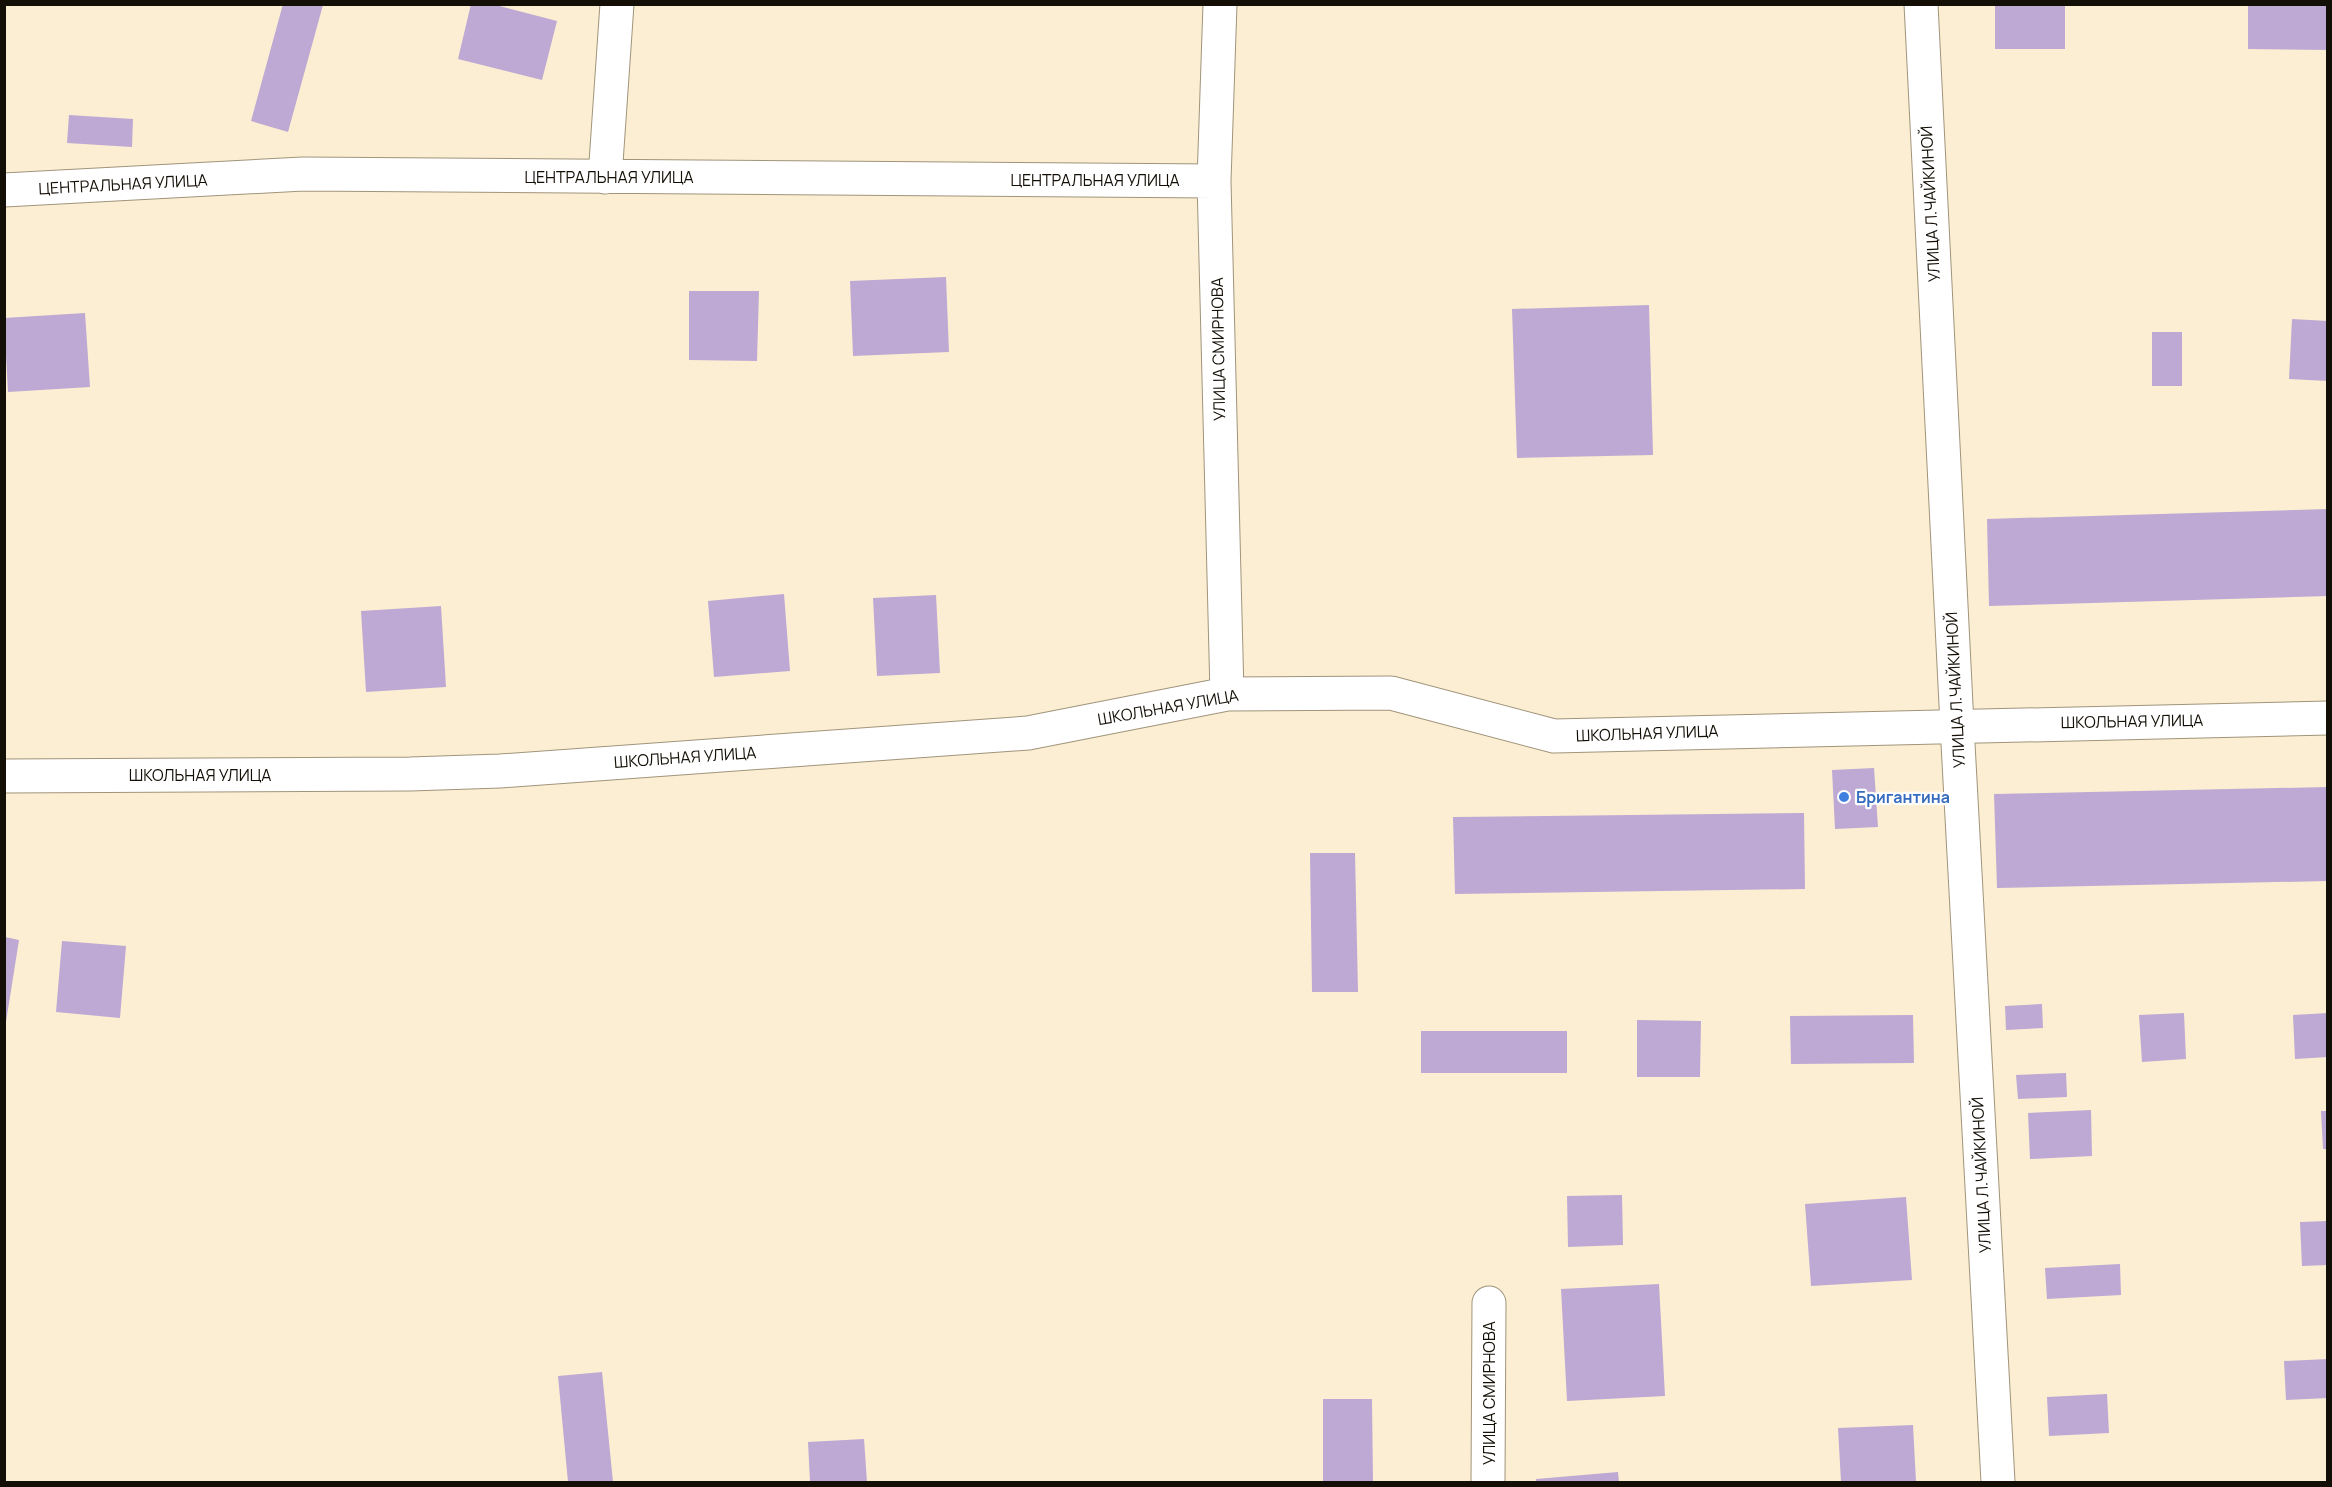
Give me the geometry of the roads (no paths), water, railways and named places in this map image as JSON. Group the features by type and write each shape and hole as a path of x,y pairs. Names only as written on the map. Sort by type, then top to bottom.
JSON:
{"street":[{"path":"605,177 617,4"},
{"name":"УЛИЦА СМИРНОВА","path":"1220,4 1214,181 1227,694"},
{"name":"УЛИЦА Л.ЧАЙКИНОЙ","path":"1921,4 1998,1482"},
{"name":"ЦЕНТРАЛЬНАЯ УЛИЦА","path":"4,190 303,174 1214,181"},
{"name":"ШКОЛЬНАЯ УЛИЦА","path":"4,776 398,774 500,771 1028,732 1227,694 1391,693 1554,736 2328,718"},
{"name":"УЛИЦА СМИРНОВА","path":"1488,1482 1489,1302"}],"place":[{"name":"Бригантина","path":"1844,797"}]}
